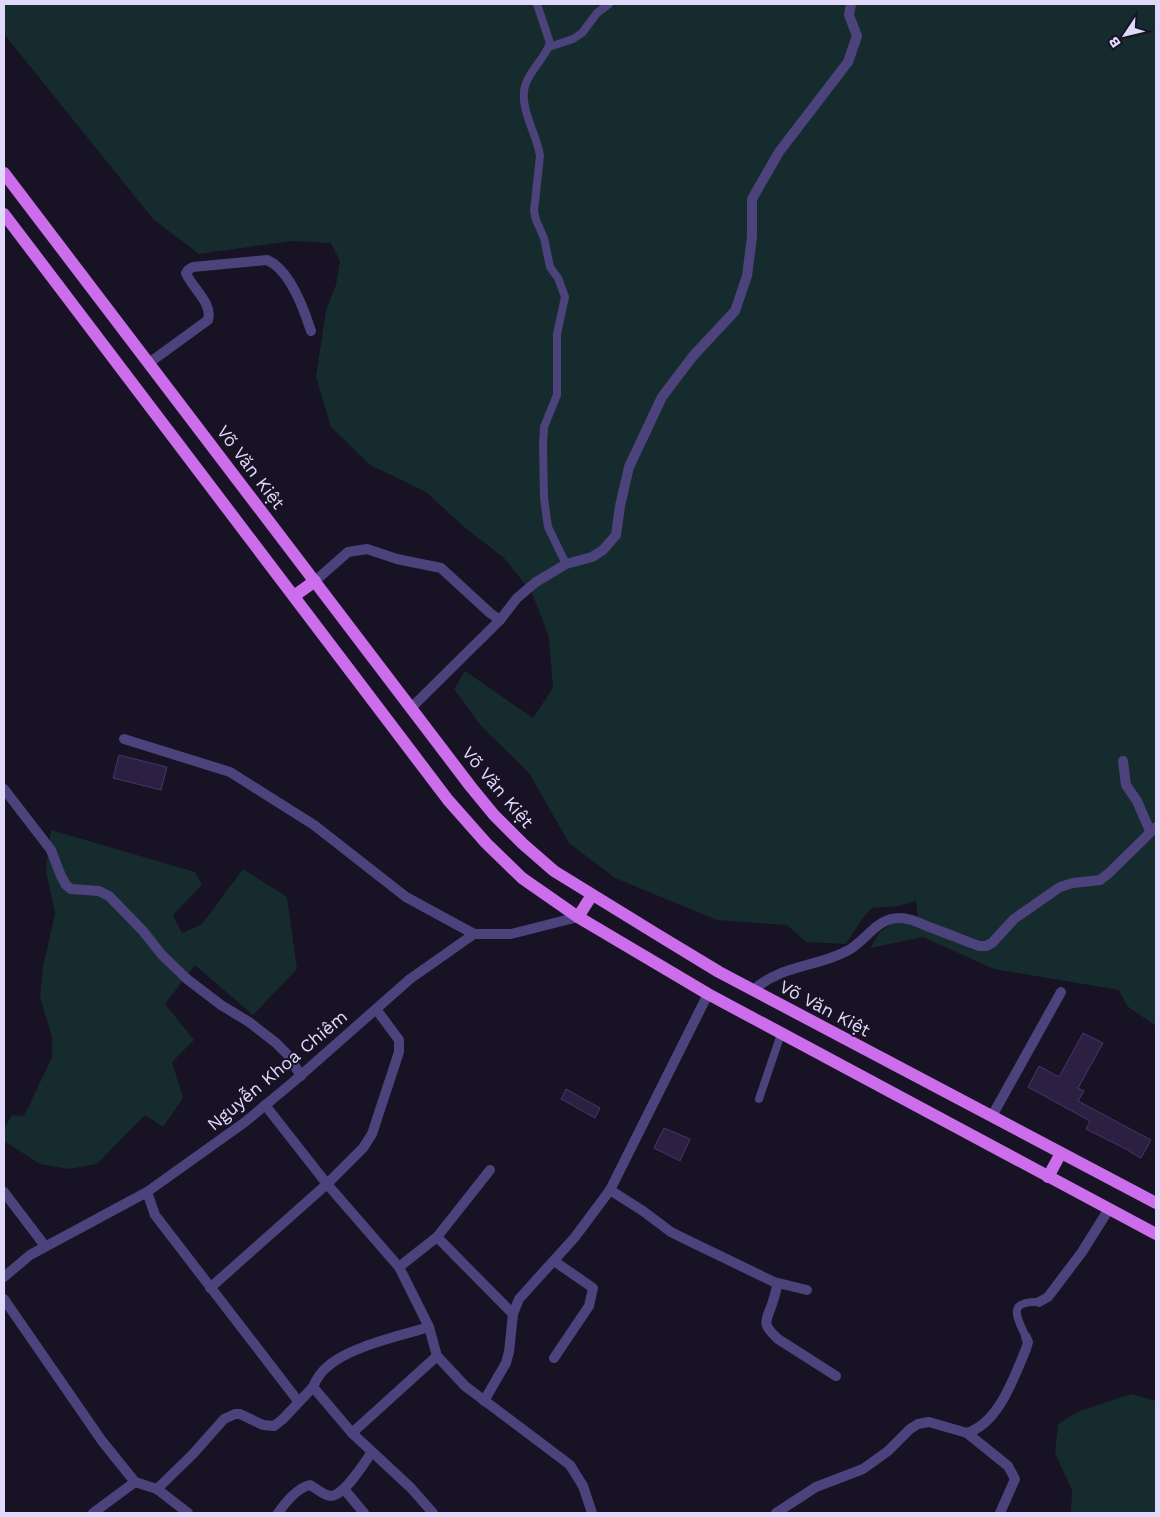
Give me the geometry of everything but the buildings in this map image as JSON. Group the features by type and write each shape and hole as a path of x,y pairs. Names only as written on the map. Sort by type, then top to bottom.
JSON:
{"main road":[{"name":"Võ Văn Kiệt","path":"4,173 471,787 494,815 523,844 554,871 719,972 1061,1152 1155,1199"},
{"path":"4,214 442,792 486,844 522,878 578,917 708,994 1156,1234"},
{"path":"294,596 315,581"},
{"path":"578,917 592,895"},
{"path":"1048,1177 1061,1152"}],"street":[{"path":"412,707 500,620 517,598 536,582 566,564 592,557 603,550 616,535 620,506 629,467 662,397 693,356 735,312 748,276 752,237 752,199 779,152 848,62 857,36 849,15 851,4"},
{"path":"149,363 208,320 210,314 206,305 186,273 193,267 267,260 273,262 296,292 311,330"},
{"path":"315,581 348,552 367,548 397,559 442,568 500,620"},
{"path":"124,739 230,772 314,825 406,897 474,934 511,934 578,917"},
{"path":"753,990 764,980 778,973 848,950 883,921 890,918 907,918 979,946 986,946 992,943 1014,919 1060,887 1073,883 1100,880 1153,829 1138,801 1126,785 1123,761"},
{"path":"4,790 51,850 66,885 71,889 99,891 109,896 143,931 162,955 187,979 221,1006 249,1022 276,1043 288,1055 301,1076"},
{"name":"Nguyễn Khoa Chiêm","path":"4,1277 30,1255 45,1246 147,1192 245,1122 301,1076 410,978 474,934"},
{"path":"992,1116 1061,992"},
{"path":"484,1400 506,1363 513,1314 519,1299 575,1237 610,1190 708,994"},
{"path":"210,1288 327,1184 363,1148 372,1134 399,1052 398,1040 376,1009"},
{"path":"265,1105 327,1184 399,1267 429,1327 437,1356 465,1386 570,1466 583,1486 592,1513"},
{"path":"399,1267 437,1237 490,1170"},
{"path":"610,1190 671,1232 778,1283 807,1290"},
{"path":"4,1192 45,1246"},
{"path":"147,1192 155,1215 298,1401"},
{"path":"1039,1302 1048,1297 1082,1252 1109,1209"},
{"path":"437,1237 513,1314"},
{"path":"554,1261 593,1288 589,1306 554,1358"},
{"path":"778,1283 766,1318 771,1332 778,1339 836,1376"},
{"path":"4,1299 102,1441 134,1482 157,1489 188,1513"},
{"path":"157,1489 193,1454 224,1419 240,1414 263,1425 274,1426 283,1419 312,1387 326,1368 342,1357 429,1327"},
{"path":"967,1433 979,1428 1001,1404 1026,1349 1028,1342 1026,1337"},
{"path":"352,1433 437,1356"},
{"path":"312,1387 352,1433 411,1488 432,1513"},
{"path":"776,1513 816,1486 863,1469 888,1451 910,1429 918,1424 929,1422 967,1433 1013,1472 1015,1479 1000,1513"},
{"path":"278,1513 304,1486 310,1485 331,1496 344,1489 372,1452"},
{"path":"93,1513 134,1482"},
{"path":"344,1489 364,1513"}],"lane":[{"path":"537,4 550,43 546,55 526,81 524,88 527,114 540,156 534,211 544,238 550,267 558,278 565,297 558,325 558,395 544,427 546,514 548,527 566,564"},
{"path":"549,46 573,39 582,33 597,13 609,4"},
{"path":"759,1100 781,1034"},
{"path":"1026,1337 1017,1318 1018,1308 1026,1302 1039,1302"}],"green space":[{"path":"4,4 1156,4 1156,1026 1127,1006 1119,990 994,969 923,937 870,948 880,932 901,917 918,918 916,901 898,906 872,908 862,919 846,944 806,942 787,925 717,920 615,878 569,843 529,773 482,727 454,689 465,671 533,718 553,688 549,637 532,593 504,558 464,527 426,492 370,465 331,427 316,377 326,310 336,285 340,261 331,243 292,241 199,254 153,219 4,34"},
{"path":"51,830 195,872 202,885 173,915 182,933 202,924 243,869 287,897 297,969 253,1015 195,965 165,1004 194,1040 172,1062 183,1098 163,1127 145,1115 97,1164 69,1169 40,1164 4,1141 4,1129 12,1115 24,1116 52,1057 52,1037 40,997 43,967 55,914 46,870"},
{"path":"1131,1394 1156,1401 1156,1513 1071,1513 1072,1490 1055,1453 1058,1424 1077,1412"}]}
